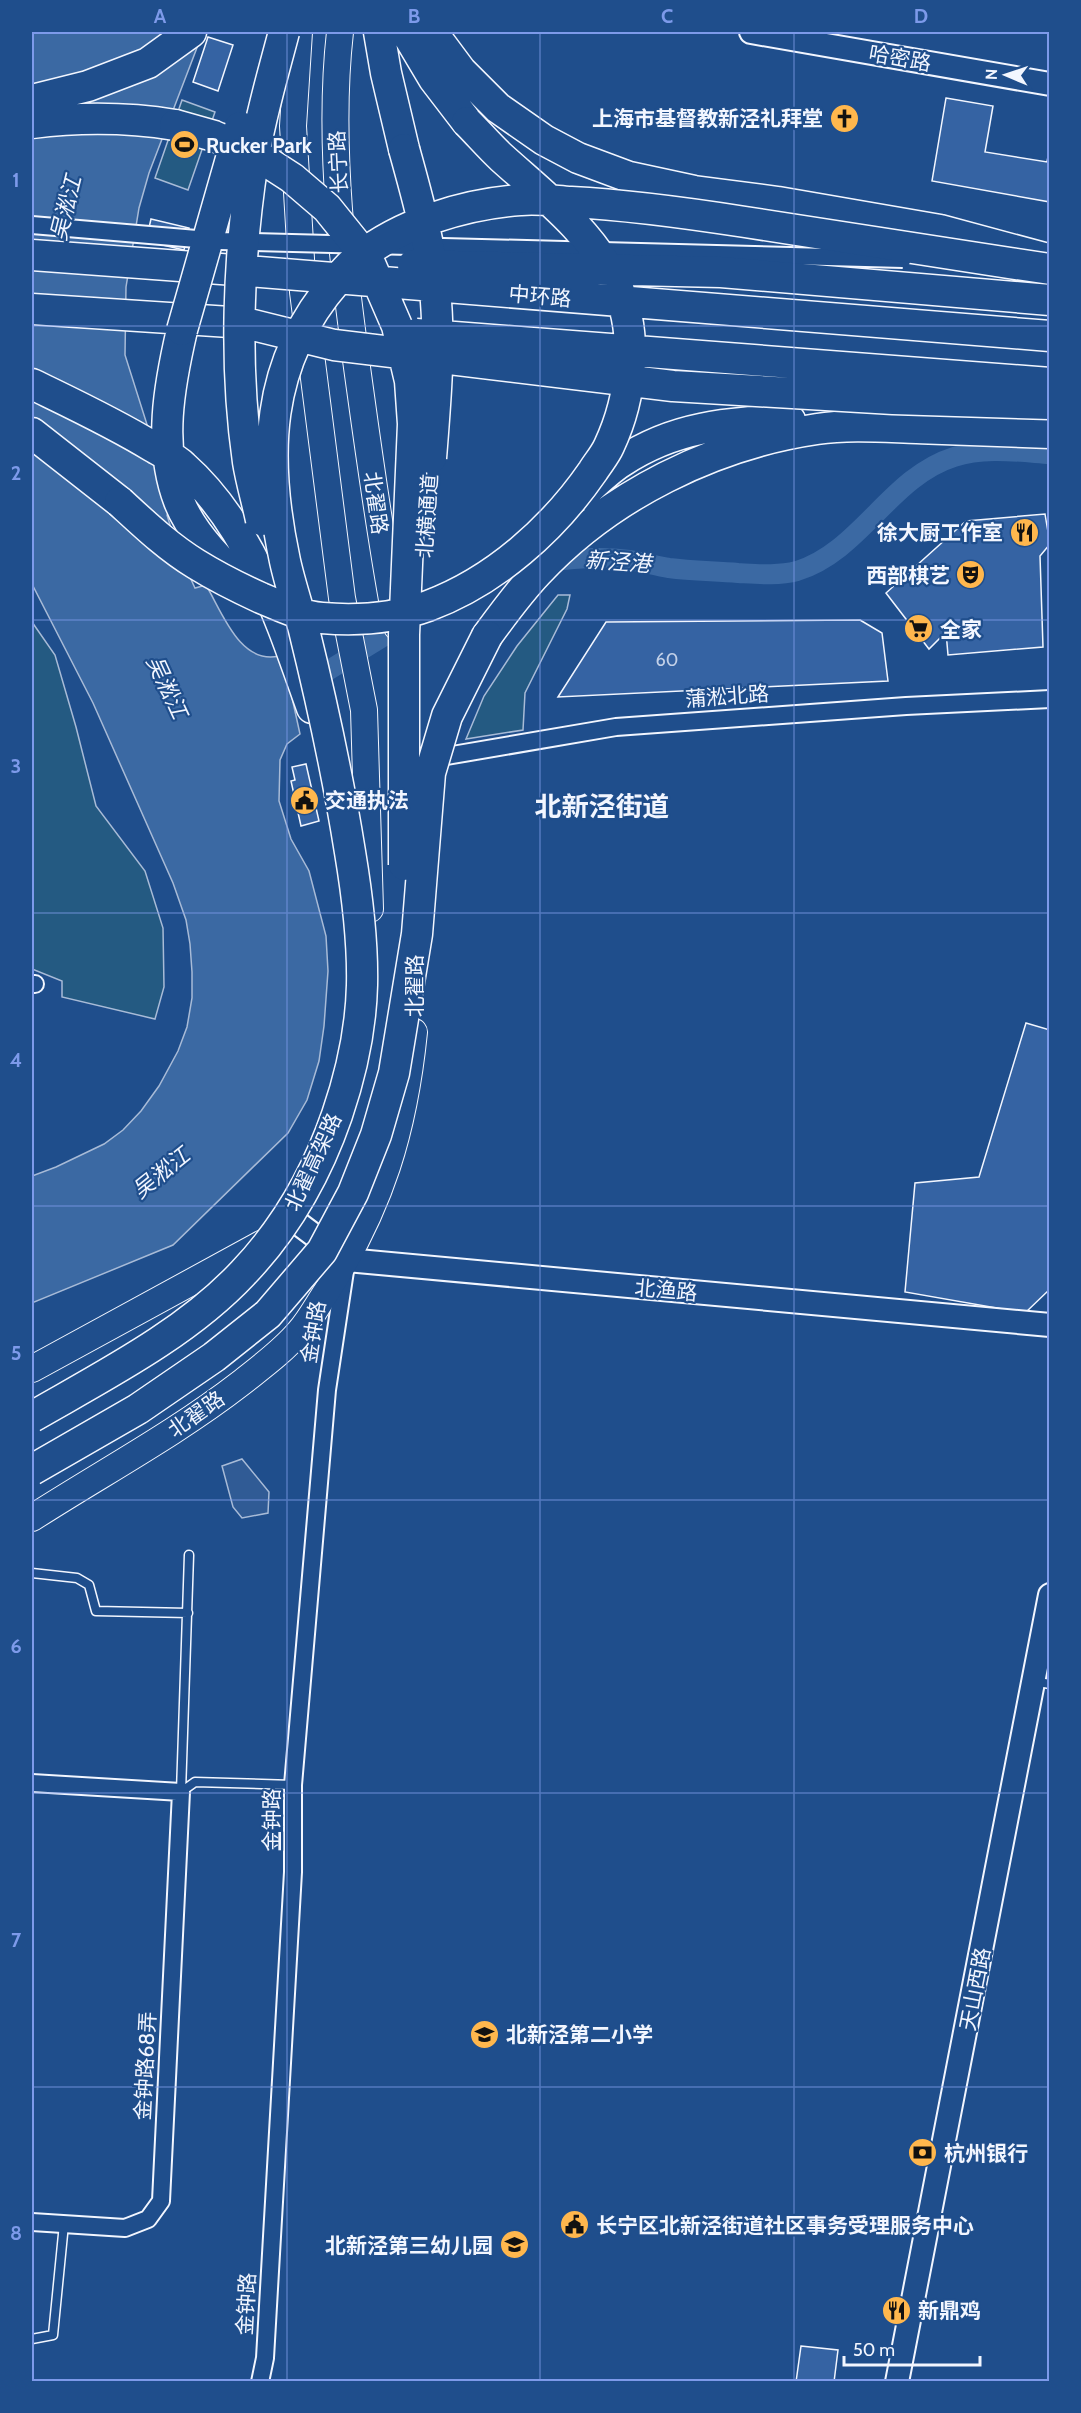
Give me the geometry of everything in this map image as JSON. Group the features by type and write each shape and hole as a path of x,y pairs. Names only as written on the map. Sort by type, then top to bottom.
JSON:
{"highway":[{"path":"32,100 88,86 148,63 191,32"},
{"path":"260,597 225,567 200,537 179,502 169,462 167,420 171,379 182,330 215,219 265,32"},
{"path":"284,32 254,159 245,221 240,292 241,387 248,462 269,554 338,782"},
{"name":"北横通道","path":"379,32 386,74 420,209 436,302 437,358 419,631 406,1006"},
{"path":"406,32 434,79 467,122 500,156 542,192 571,222 600,258 616,285 628,323 630,363 625,400 609,447 579,491 544,529"},
{"path":"432,32 461,71 498,108 544,140 578,158 629,177 694,191 778,202 940,230 1050,261"},
{"path":"32,123 102,118 138,119 175,125 214,136 255,154 292,178 327,208 369,259 397,326 410,381 413,424 404,634 406,1006"},
{"path":"338,782 303,628 285,561 274,496 271,446 277,392 292,346 320,299 356,260 397,233 442,216 482,205 524,199 660,209 1050,269"},
{"name":"中环路","path":"32,255 1050,336"},
{"path":"248,271 338,264 721,272 1050,300"},
{"path":"32,309 506,339 1050,383"},
{"path":"245,323 334,345 673,386 893,399 1050,404"},
{"path":"32,384 126,430 182,465 221,506 254,563 289,645 338,782"},
{"path":"32,433 194,564 281,607 319,618 360,619 396,615 428,606 470,587 501,566 620,462 660,441 693,429 737,423 789,420 1050,433"},
{"path":"32,1470 138,1409 214,1357 268,1314 322,1251 353,1193 376,1135 394,1073 417,934 430,773 447,716 487,636 510,604 539,571 575,538 652,484 700,461 768,438 819,428 882,426"},
{"name":"北翟高架路","path":"32,1417 117,1368 189,1320 233,1283 284,1224 311,1176 336,1118 351,1069 362,984 351,856 338,782"}],"main road":[{"name":"长宁路","path":"299,32 293,126 303,292"},
{"name":"长宁路","path":"340,32 335,127 346,292"},
{"name":"北翟路","path":"32,1369 250,1251 295,1221 336,1156 350,1114 372,994 364,710 342,597 303,292"},
{"name":"北翟路","path":"32,1518 198,1416 274,1358 300,1332 346,1260 366,1222 390,1162 409,1084 416,1008 408,684 382,552 346,292"}],"street":[{"name":"哈密路","path":"751,32 1050,84"},
{"path":"32,225 220,242 1050,261"},
{"name":"蒲淞北路","path":"410,763 531,740 616,727 906,706 1050,699"},
{"path":"295,1221 346,1260"},
{"name":"北渔路","path":"346,1260 1050,1325"},
{"name":"金钟路","path":"260,2382 265,2358 293,1872 293,1785 327,1390 346,1260"},
{"name":"天山西路","path":"897,2382 1041,1683 1050,1595"},
{"path":"32,1783 180,1792"},
{"name":"金钟路68弄","path":"32,2222 125,2228 148,2219 161,2201 180,1792"}],"lane":[{"path":"180,1792 189,1555"},
{"path":"32,1574 78,1578 89,1585 96,1611 188,1613"},
{"path":"180,1792 195,1782 293,1785"},
{"path":"32,2339 54,2335 64,2224"}],"shaded area":[{"name":"Rucker Park","path":"182,100 215,112 188,190 155,178"},
{"path":"558,595 570,595 567,609 525,693 523,730 466,739 484,696 517,646"},
{"path":"32,622 55,655 96,806 145,871 163,928 164,987 155,1019 62,997 62,981 32,969"},
{"path":"242,1459 269,1492 268,1513 242,1518 233,1507 222,1466"}],"water":[{"name":"吴淞江","path":"32,32 203,32 149,173 139,208 126,287 125,355 174,510 167,515 178,551 195,588 206,585 226,622 243,645 265,657 279,656 291,693 300,734 287,744 280,760 279,801 291,839 309,871 326,936 328,971 319,1061 307,1100 288,1133 173,1245 32,1303 32,1176 104,1144 123,1130 141,1111 159,1086 178,1051 187,1027 192,998 192,972 186,920 173,883 93,703 32,584"}],"building":[{"path":"208,37 233,45 218,91 193,82"},
{"path":"946,98 993,106 985,152 1047,162 1050,146 1050,202 932,181"},
{"path":"151,219 189,228 184,250 146,241"},
{"path":"1045,514 1050,544 1040,556 1043,647 948,655 946,632 929,649 886,593 966,521"},
{"path":"860,620 882,633 888,681 558,697 606,622"},
{"path":"306,764 319,821 301,826 291,781 295,780 292,767"},
{"path":"1026,1023 1050,1030 1050,1289 1025,1313 905,1292 915,1183 979,1177"},
{"path":"801,2346 838,2350 834,2382 796,2382"}],"waterway":[{"name":"新泾港","path":"547,562 608,558 686,570 760,574 790,573 819,561 840,548 911,480 932,467 954,457 977,452 1050,454"},
{"name":"新泾港","path":"306,684 409,621"}],"place":[{"name":"上海市基督教新泾礼拜堂","path":"844,118"},
{"name":"Rucker Park","path":"185,145"},
{"name":"徐大厨工作室","path":"1024,532"},
{"name":"西部棋艺","path":"971,575"},
{"name":"全家","path":"919,629"},
{"name":"交通执法","path":"304,800"},
{"name":"北新泾第二小学","path":"485,2034"},
{"name":"杭州银行","path":"923,2153"},
{"name":"长宁区北新泾街道社区事务受理服务中心","path":"575,2225"},
{"name":"北新泾第三幼儿园","path":"514,2245"},
{"name":"新鼎鸡","path":"897,2310"}],"district":[{"name":"北新泾街道","path":"602,806"}]}
